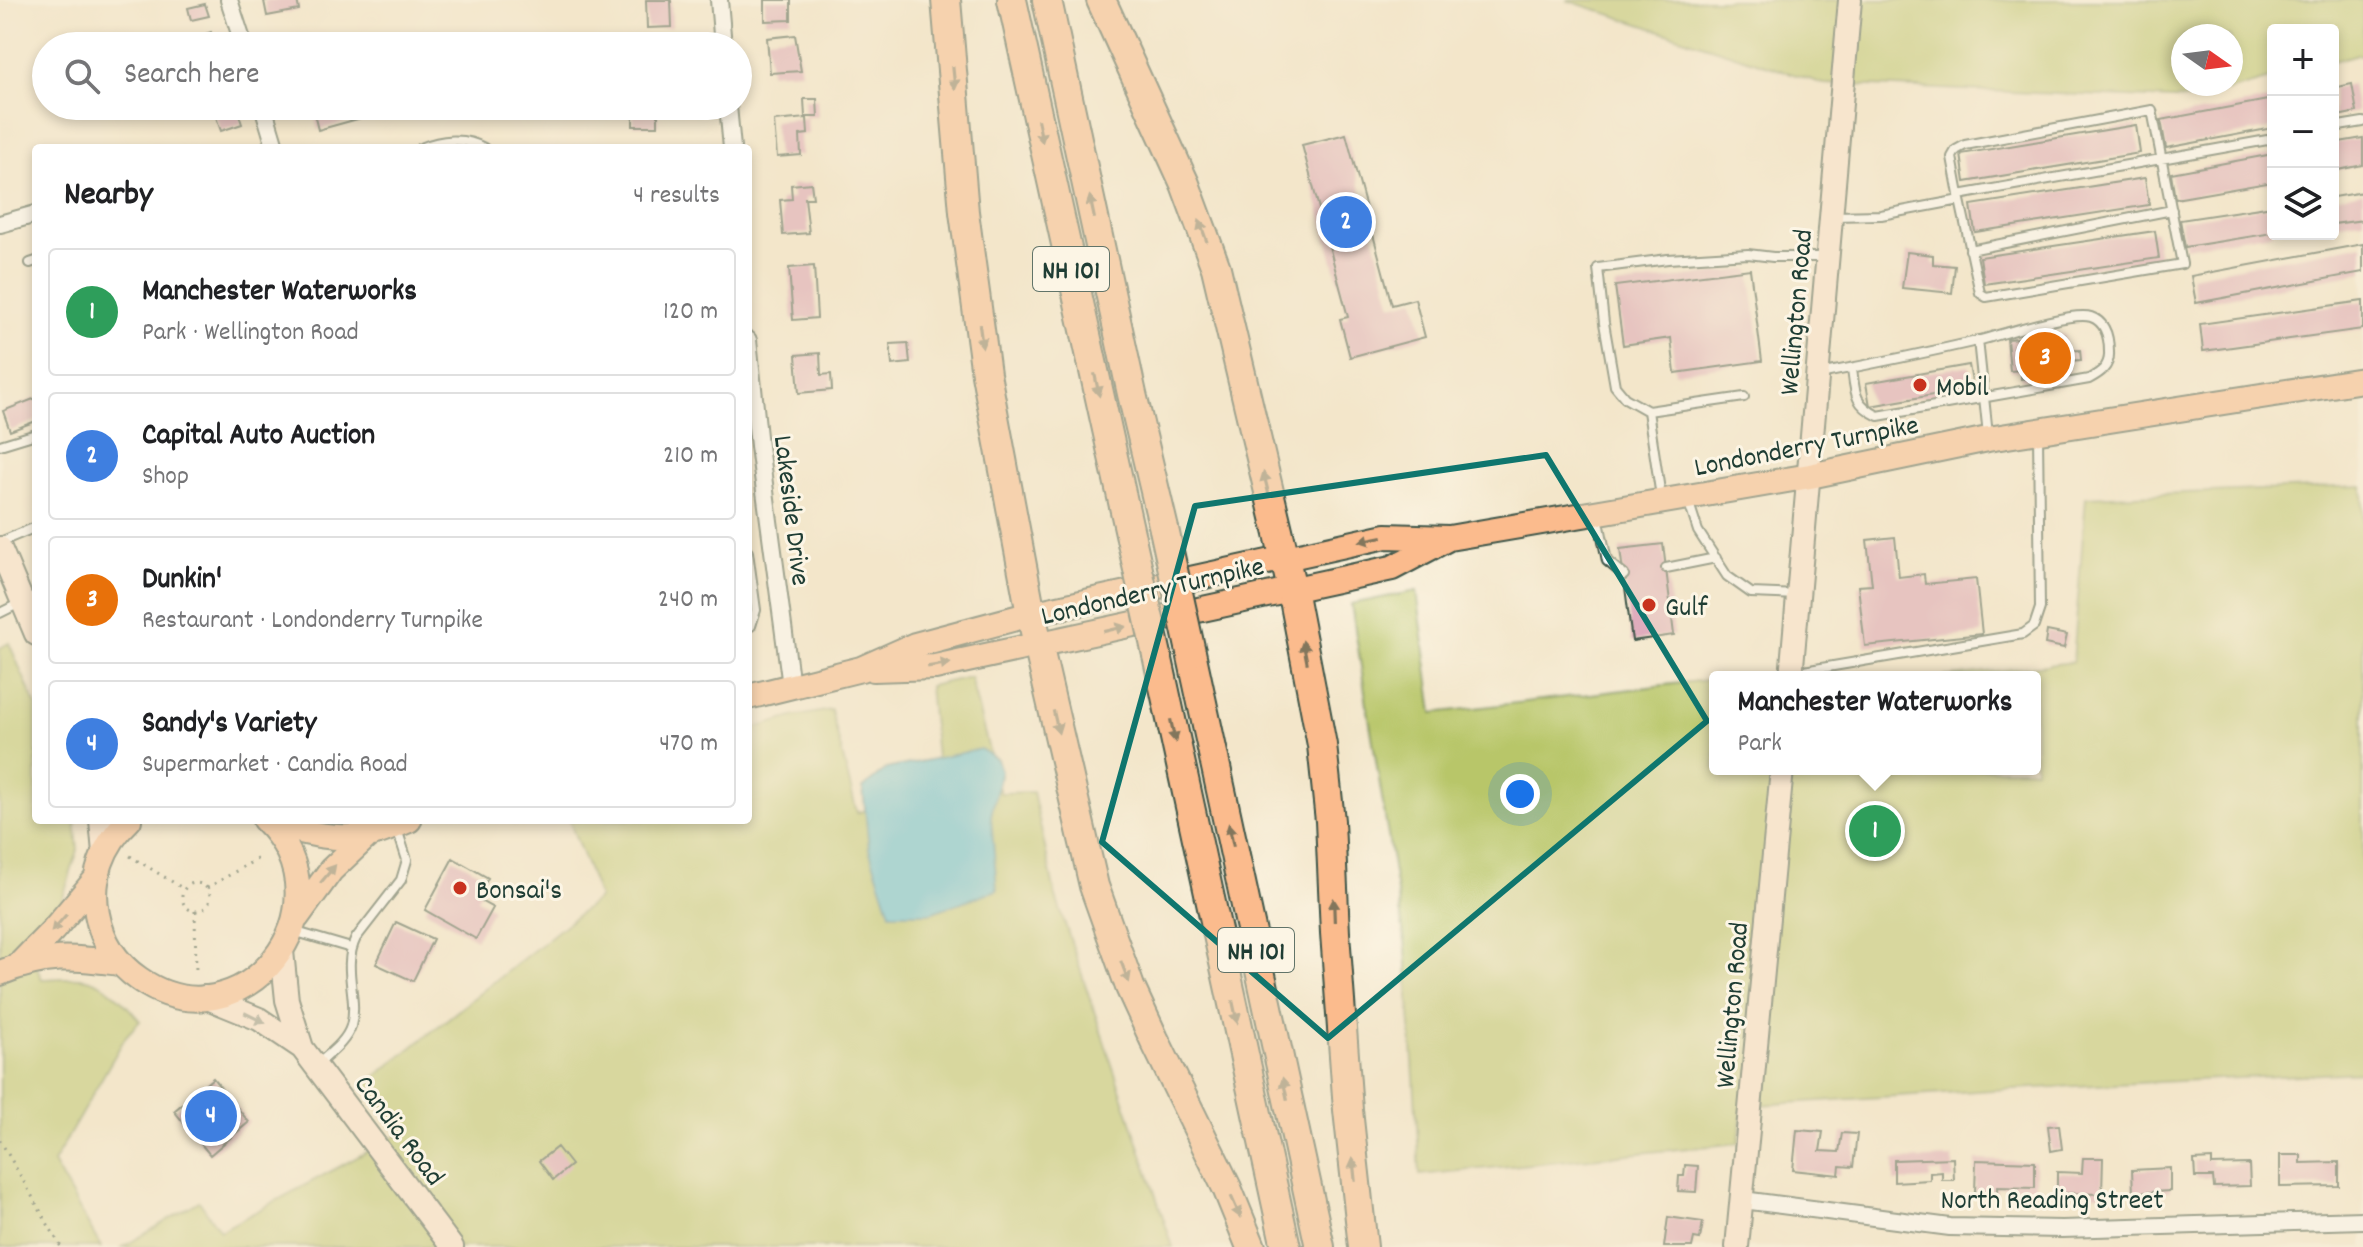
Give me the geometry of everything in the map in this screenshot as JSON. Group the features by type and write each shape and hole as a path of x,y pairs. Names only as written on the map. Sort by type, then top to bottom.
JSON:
{"highway":[{"path":"946,0 964,212 986,374 1031,614 1094,886 1111,936 1154,1039 1227,1188 1251,1247"},
{"name":"NH 101","path":"1012,0 1286,1247"},
{"name":"NH 101","path":"1047,0 1320,1247"},
{"path":"1101,0 1185,184 1216,268 1292,589 1326,775 1348,1110 1363,1247"}],"main road":[{"name":"Wellington Road","path":"1791,671 1850,0"},
{"name":"Londonderry Turnpike","path":"752,696 861,669 915,645 1031,614 1386,536 1449,538 1810,476 1988,439 2363,380"},
{"name":"Londonderry Turnpike","path":"861,669 935,667 1392,568 1449,538"},
{"path":"0,545 30,599"},
{"name":"Wellington Road","path":"1737,1247 1781,775"},
{"path":"103,824 114,853"},
{"path":"9,969 53,930 97,878 114,853 115,834 125,824"},
{"path":"268,824 284,843 294,867 298,893 290,934"},
{"path":"276,824 314,835 368,835 397,824"},
{"path":"97,878 95,900 99,923 107,944 120,963 154,988 173,995 199,997 227,993 267,969 331,870 368,835"},
{"name":"Candia Road","path":"290,934 287,1000 302,1048 452,1247"},
{"path":"9,969 60,957 120,963"},
{"name":"Candia Road","path":"199,997 259,1019 302,1048"}],"street":[{"path":"229,0 239,32"},
{"path":"719,0 722,32"},
{"path":"267,120 274,144"},
{"path":"729,120 732,144"},
{"path":"0,224 32,215"},
{"name":"Lakeside Drive","path":"752,379 791,686"},
{"name":"North Reading Street","path":"1743,1200 1950,1227 2062,1229 2363,1220"}],"lane":[{"path":"2152,110 2182,264 1986,297 1980,293 1959,198 1952,157 1956,150 1965,145 2152,110"},
{"path":"2339,126 2363,122"},
{"path":"428,144 456,139 477,144"},
{"path":"1832,216 1881,215 2267,140"},
{"path":"1970,250 2172,210"},
{"path":"1744,397 1648,411 1625,398 1615,386 1598,268 1668,259 1748,254 1828,257"},
{"path":"1819,374 2088,315 2100,321 2107,332 2110,357 2103,372 2089,379 1878,416 1864,409 1855,393 1852,368"},
{"path":"1978,340 1988,439"},
{"path":"1648,411 1661,502"},
{"path":"1814,671 2023,634 2034,626 2040,608 2038,432"},
{"path":"0,445 32,435"},
{"path":"1688,497 1698,531 1727,576 1751,593 1799,595"},
{"path":"1597,513 1607,561 1624,575"},
{"path":"0,545 32,529"},
{"path":"1666,568 1716,558"},
{"path":"752,581 756,610 752,623"},
{"path":"0,613 30,599"},
{"path":"316,1067 341,1043 351,1027 351,948 401,880 407,860 402,824"},
{"path":"290,934 351,948"}],"path":[{"path":"207,888 269,852"},
{"path":"114,853 184,889"},
{"path":"196,883 207,888 208,904 195,911 182,902 187,886 196,883"},
{"path":"195,911 199,997"},
{"path":"0,1140 61,1247"}],"highlighted area":[{"path":"1546,455 1707,721 1328,1038 1102,842 1195,506"}],"green space":[{"path":"1566,0 2363,0 2363,56 2357,54 2339,59 2339,24 2267,24 2267,80 2243,87 2243,24 2171,24 2171,96 2211,96 2197,100 1824,84"},
{"path":"2363,486 2363,1072 1742,1106 1739,1143 1420,1175 1406,948 1351,604 1417,591 1433,713 1709,680 1709,775 2041,775 2041,671 1995,671 2073,662 2086,497"},
{"path":"9,643 32,697 32,824 75,824 78,850 60,907 25,940 42,979 91,980 107,988 140,1021 126,1036 53,1163 101,1247 0,1247 0,648"},
{"path":"970,677 1000,793 1033,792 1055,894 1173,1247 123,1247 199,1201 220,1231 400,1134 366,1084 599,898 571,824 752,824 752,729 831,710 857,813 939,787 929,686"}],"water":[{"path":"980,749 997,759 1001,771 991,816 997,890 930,913 890,913 869,849 863,788 886,769"}],"building":[{"path":"297,0 299,10 267,16 264,1"},
{"path":"646,0 671,0 672,27 647,28"},
{"path":"765,0 791,0 791,20 765,21"},
{"path":"205,4 209,16 191,20 188,8"},
{"path":"795,35 801,71 770,73 767,38"},
{"path":"2352,84 2357,112 2339,116 2339,87"},
{"path":"804,99 817,99 818,117 805,117"},
{"path":"2267,100 2267,129 2166,148 2161,120"},
{"path":"807,118 808,134 800,135 801,155 777,157 774,121"},
{"path":"217,120 241,120 242,124 221,131"},
{"path":"316,120 354,120 318,130"},
{"path":"633,120 658,120 658,126 633,126"},
{"path":"2136,125 2140,153 1965,182 1961,154"},
{"path":"1346,134 1392,305 1415,299 1425,337 1350,357 1340,319 1348,317 1302,145"},
{"path":"2363,138 2363,165 2339,170 2339,142"},
{"path":"2267,155 2267,183 2175,199 2171,173"},
{"path":"2145,178 2149,205 1975,232 1971,205"},
{"path":"811,183 813,198 805,198 809,233 783,235 780,200 792,199 791,185"},
{"path":"2363,192 2363,220 2339,223 2339,196"},
{"path":"2267,207 2267,234 2185,247 2180,220"},
{"path":"2155,231 2159,258 1984,284 1980,257"},
{"path":"2363,244 2363,272 2196,303 2191,276"},
{"path":"1907,252 1933,255 1933,264 1955,266 1952,293 1902,288"},
{"path":"814,266 817,318 793,320 789,268"},
{"path":"1750,269 1762,361 1675,373 1671,338 1623,345 1615,286"},
{"path":"2363,301 2363,329 2203,351 2200,324"},
{"path":"2065,334 2066,351 2080,350 2081,360 2068,361 2069,375 2021,379 2021,370 2010,371 2007,339"},
{"path":"908,343 910,363 892,365 890,344"},
{"path":"820,353 821,375 831,374 832,390 799,393 796,355"},
{"name":"Mobil","path":"1969,365 1973,388 1870,406 1866,383"},
{"path":"32,400 32,423 10,431 3,411"},
{"path":"1895,537 1899,577 1924,574 1925,584 1976,579 1982,634 1865,646 1858,586 1872,585 1867,540"},
{"name":"Gulf","path":"1663,544 1674,635 1632,641 1620,549"},
{"path":"2047,631 2067,635 2064,648 2045,644"},
{"name":"Bonsai's","path":"453,858 488,878 477,899 493,908 476,939 425,910"},
{"path":"396,922 433,939 413,981 376,964"},
{"path":"213,1078 249,1122 210,1155 174,1111"},
{"path":"2059,1125 2062,1149 2051,1151 2048,1126"},
{"path":"1797,1130 1823,1132 1820,1151 1839,1152 1842,1133 1857,1134 1853,1167 1840,1166 1839,1175 1793,1170"},
{"path":"557,1147 571,1165 553,1180 539,1161"},
{"path":"2280,1155 2301,1155 2301,1163 2339,1162 2339,1186 2280,1187"},
{"path":"1953,1158 1954,1180 1942,1180 1942,1172 1930,1173 1930,1180 1894,1182 1894,1160"},
{"path":"2083,1158 2103,1158 2102,1194 2057,1193 2057,1172 2082,1173"},
{"path":"2212,1159 2212,1165 2249,1164 2250,1186 2214,1187 2213,1177 2195,1177 2194,1160"},
{"path":"1976,1160 2035,1162 2035,1188 1997,1187 1997,1193 1975,1192"},
{"path":"1685,1165 1698,1166 1696,1192 1678,1191 1679,1176 1684,1176"},
{"path":"2170,1168 2170,1191 2133,1193 2132,1170"},
{"path":"1668,1217 1703,1222 1700,1239 1694,1238 1692,1247 1664,1247"}],"place":[{"name":"Capital Auto Auction","path":"1346,222"},
{"name":"Dunkin'","path":"2045,358"},
{"name":"Mobil","path":"1920,385"},
{"name":"Gulf","path":"1649,605"},
{"name":"Manchester Waterworks","path":"1875,831"},
{"name":"Bonsai's","path":"460,888"},
{"name":"Sandy's Variety","path":"211,1116"}]}
